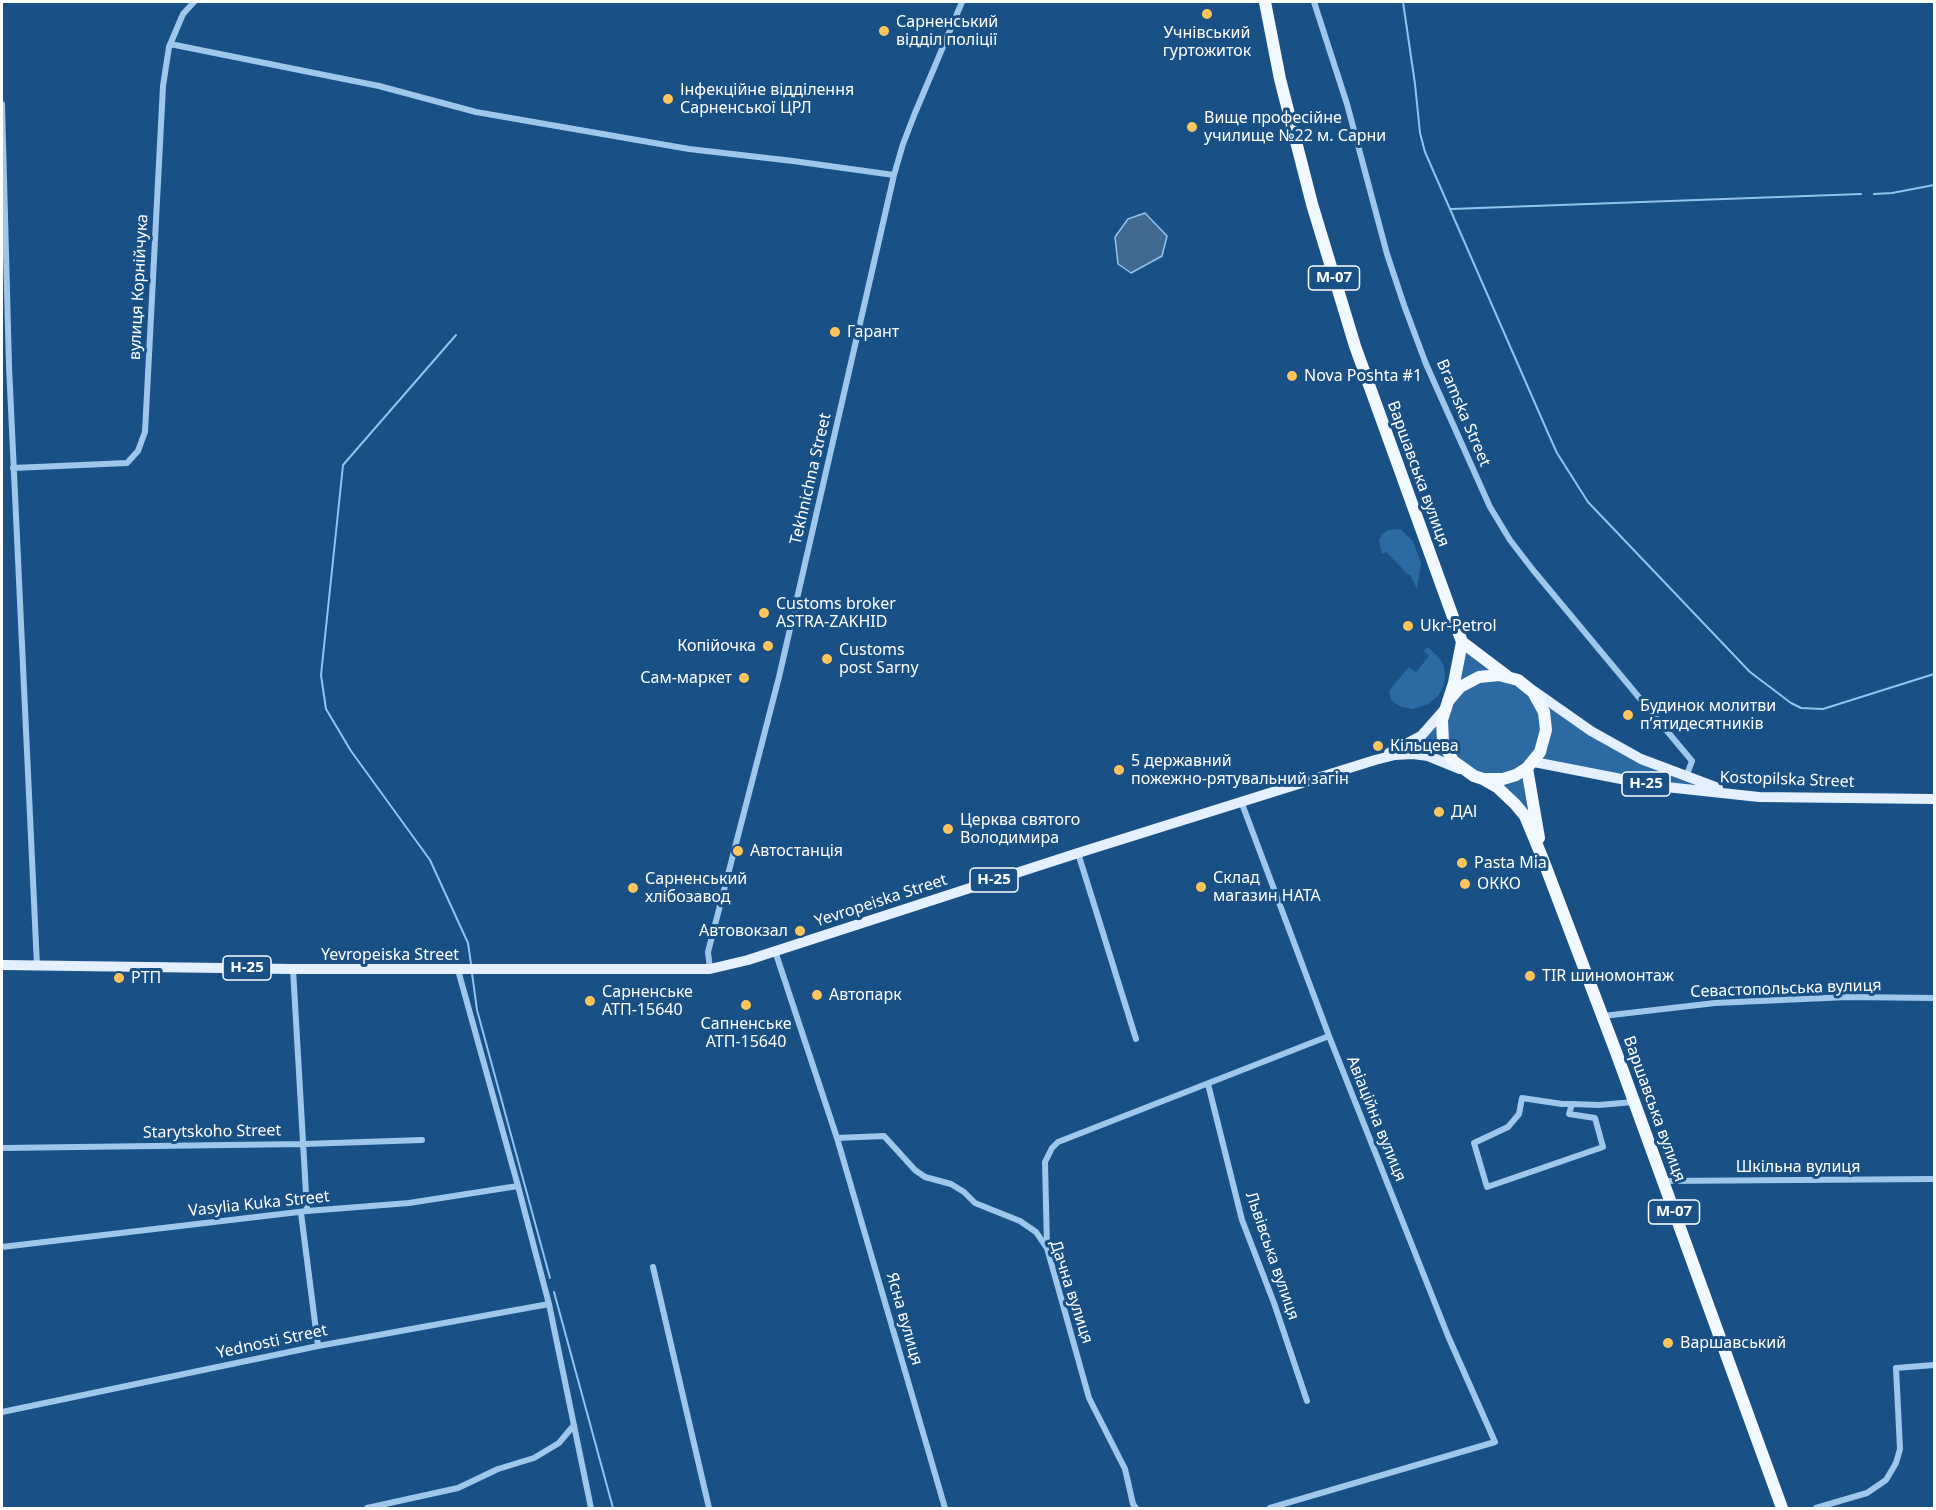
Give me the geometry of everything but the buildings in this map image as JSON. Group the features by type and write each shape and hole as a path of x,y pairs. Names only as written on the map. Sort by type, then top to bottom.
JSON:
{"highway":[{"name":"Варшавська вулиця","path":"1265,2 1280,79 1312,204 1354,346 1462,642"},
{"path":"1465,772 1453,761 1443,742 1442,720 1462,642 1508,676 1526,686 1542,705 1546,730 1540,752 1530,765 1516,775 1503,779 1483,779"},
{"name":"Н-25","path":"1446,705 1460,687 1479,677 1508,676"},
{"name":"М-07","path":"1530,765 1542,856"},
{"name":"М-07","path":"1465,772 1483,779 1506,794 1525,816 1542,856"},
{"name":"Варшавська вулиця","path":"1542,856 1603,1016 1782,1509"}],"main road":[{"name":"Н-25","path":"1526,686 1591,731 1641,759 1686,777 1730,791 1759,797"},
{"name":"Yevropeiska Street","path":"1374,760 1420,736 1446,705"},
{"name":"Yevropeiska Street","path":"2,965 466,970 710,969 776,951 1374,760 1413,754 1428,756 1465,772"},
{"name":"Kostopilska Street","path":"1530,765 1657,786 1759,797 1935,799"}],"street":[{"name":"вулиця Корнійчука","path":"14,468 127,463 138,451 145,432 163,86 170,44 183,14 194,2"},
{"name":"Tekhnichna Street","path":"710,969 708,952 779,677 894,175 910,123 962,2"},
{"name":"Bramska Street","path":"1314,2 1347,104 1387,254 1404,305 1431,374 1490,507 1510,540 1533,570 1692,761 1686,777"},
{"path":"170,44 379,86 476,112 689,149 894,175"},
{"path":"2,104 5,366 14,468 37,966"},
{"name":"Авіаційна вулиця","path":"1241,801 1329,1036 1448,1336 1495,1442 1270,1509"},
{"path":"1078,853 1136,1039"},
{"path":"776,951 837,1138"},
{"path":"293,969 304,1144 304,1212 318,1346"},
{"path":"466,970 549,1304 591,1509"},
{"name":"Севастопольська вулиця","path":"1603,1016 1715,1003 1848,998 1935,998"},
{"path":"1047,1248 1045,1162 1048,1154 1058,1142 1329,1036"},
{"name":"Львівська вулиця","path":"1208,1084 1242,1220 1274,1303 1307,1401"},
{"path":"1572,1104 1569,1114 1595,1118 1603,1147 1487,1187 1474,1143 1509,1127 1518,1114 1522,1098 1599,1105 1634,1102"},
{"name":"Дачна вулиця","path":"837,1138 884,1136 915,1170 925,1176 951,1184 975,1203 1020,1221 1036,1232 1047,1248 1089,1398 1125,1469 1134,1507"},
{"name":"Ясна вулиця","path":"837,1138 945,1509"},
{"name":"Starytskoho Street","path":"2,1148 422,1140"},
{"name":"Шкільна вулиця","path":"1662,1181 1935,1179"},
{"name":"Vasylia Kuka Street","path":"2,1247 304,1212 409,1203 518,1186"},
{"path":"653,1267 708,1509"},
{"name":"Yednosti Street","path":"2,1412 318,1346 549,1304"},
{"path":"1816,1509 1867,1493 1886,1480 1896,1463 1900,1449 1896,1368 1935,1365"},
{"path":"367,1509 458,1488 498,1469 534,1458 560,1443 574,1425"}],"shaded area":[{"path":"1145,213 1167,236 1162,256 1131,273 1118,264 1115,237 1128,219"},
{"path":"1400,529 1413,541 1421,563 1417,589 1410,575 1406,574 1386,552 1382,554 1379,541 1382,534 1389,530"},
{"path":"1462,642 1591,731 1702,783 1759,797 1534,762 1527,768 1538,829 1515,804 1439,760 1395,755 1444,710"},
{"path":"1428,647 1444,666 1443,687 1438,696 1428,704 1412,709 1401,707 1391,700 1389,691 1409,667 1416,672 1429,656 1424,651"}],"waterway":[{"path":"1403,2 1420,133 1425,152 1557,453 1588,502 1750,672 1801,708 1823,709 1934,674"},
{"path":"1874,194 1934,185"},
{"path":"1451,209 1861,194"},
{"path":"456,335 343,465 321,675 326,709 351,751 430,860 468,943 471,964"},
{"path":"472,973 477,1010 550,1278"},
{"path":"554,1292 613,1508"}],"place":[{"name":"Учнівський гуртожиток","path":"1207,14"},
{"name":"Сарненський відділ поліції","path":"884,31"},
{"name":"Інфекційне відділення Сарненської ЦРЛ","path":"668,99"},
{"name":"Вище професійне училище №22 м. Сарни","path":"1192,127"},
{"name":"Гарант","path":"835,332"},
{"name":"Nova Poshta #1","path":"1292,376"},
{"name":"Customs broker ASTRA-ZAKHID","path":"764,613"},
{"name":"Ukr-Petrol","path":"1408,626"},
{"name":"Копійочка","path":"768,646"},
{"name":"Customs post Sarny","path":"827,659"},
{"name":"Сам-маркет","path":"744,678"},
{"name":"Будинок молитви п’ятидесятників","path":"1628,715"},
{"name":"Кільцева","path":"1378,746"},
{"name":"5 державний пожежно-рятувальний загін","path":"1119,770"},
{"name":"ДАІ","path":"1439,812"},
{"name":"Церква святого Володимира","path":"948,829"},
{"name":"Автостанція","path":"738,851"},
{"name":"Pasta Mia","path":"1462,863"},
{"name":"ОККО","path":"1465,884"},
{"name":"Склад магазин НАТА","path":"1201,887"},
{"name":"Сарненський хлібозавод","path":"633,888"},
{"name":"Автовокзал","path":"800,931"},
{"name":"TIR шиномонтаж","path":"1530,976"},
{"name":"РТП","path":"119,978"},
{"name":"Автопарк","path":"817,995"},
{"name":"Сарненське АТП-15640","path":"590,1001"},
{"name":"Сапненське АТП-15640","path":"746,1005"},
{"name":"Варшавський","path":"1668,1343"}]}
